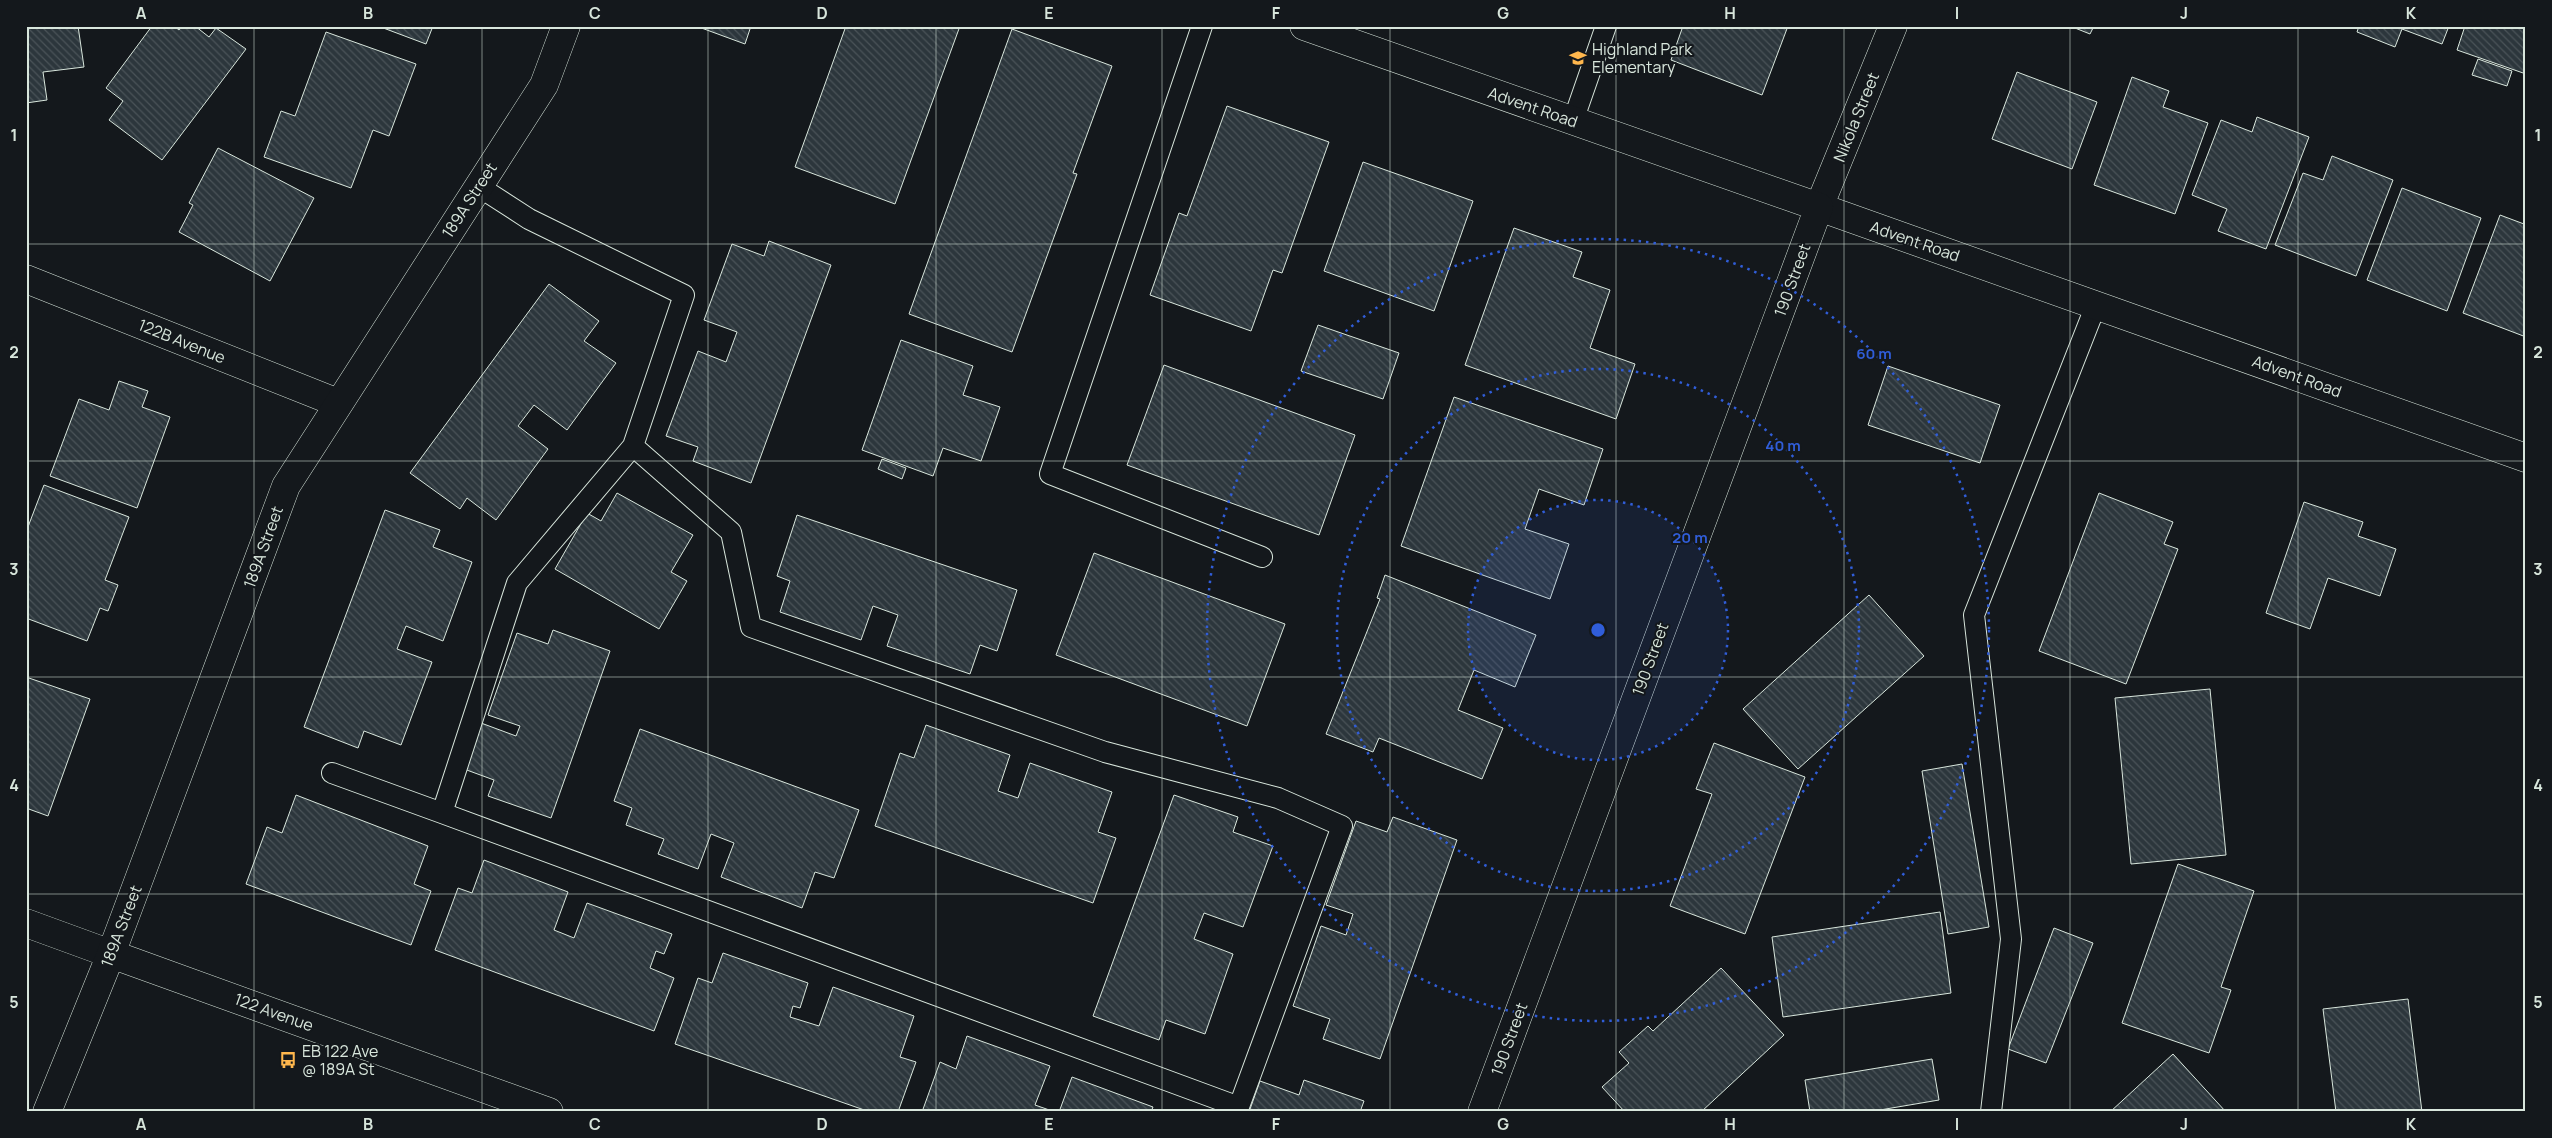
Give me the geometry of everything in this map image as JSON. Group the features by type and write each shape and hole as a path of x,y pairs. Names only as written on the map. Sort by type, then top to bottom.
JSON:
{"street":[{"name":"189A Street","path":"47,1112 111,954 286,486 544,85 566,26"},
{"name":"Advent Road","path":"1304,26 2526,458"},
{"name":"Nikola Street","path":"1819,207 1893,26"},
{"name":"190 Street","path":"1482,1112 1819,207"},
{"name":"122B Avenue","path":"26,279 338,403"},
{"name":"122 Avenue","path":"26,923 549,1112"}],"lane":[{"path":"1202,26 1050,474 1262,557"},
{"path":"1573,120 1606,26"},
{"path":"442,813 517,583 633,446 684,295 529,219 478,186"},
{"path":"1991,1112 2011,939 1974,615 2096,305"},
{"path":"332,773 1238,1109 1342,826 1278,798 1105,752 750,627 731,532 633,446"}],"building":[{"path":"26,26 78,26 84,67 43,72 47,100 26,103"},
{"path":"152,26 174,26 179,30 182,26 195,26 209,37 216,28 246,49 162,160 109,120 123,101 106,88"},
{"path":"378,26 433,26 426,44"},
{"path":"696,26 751,26 745,44"},
{"path":"846,26 960,26 895,204 795,167"},
{"path":"1683,26 1788,26 1762,95 1671,60"},
{"path":"2070,26 2094,26 2090,34"},
{"path":"2359,26 2449,26 2442,44 2402,29 2395,47 2357,32"},
{"path":"2465,26 2526,26 2526,74 2457,50"},
{"path":"1012,29 1112,66 1073,173 1077,174 1012,352 909,314"},
{"path":"326,32 416,64 389,136 373,130 351,188 264,157 281,111 295,116"},
{"path":"2478,59 2512,71 2507,86 2472,75"},
{"path":"2017,72 2097,102 2072,169 1992,139"},
{"path":"2132,77 2169,91 2163,107 2208,123 2175,214 2094,185"},
{"path":"1227,106 1329,142 1282,273 1273,270 1251,331 1150,295 1179,213 1187,216"},
{"path":"2257,117 2309,137 2266,249 2218,231 2227,209 2192,195 2221,120 2252,132"},
{"path":"218,148 314,198 270,281 179,232 193,205 189,203"},
{"path":"2332,156 2393,180 2356,276 2275,245 2303,173 2323,180"},
{"path":"1363,162 1473,201 1434,311 1324,271"},
{"path":"2402,188 2481,218 2447,311 2367,280"},
{"path":"2500,215 2524,224 2526,220 2526,337 2463,313"},
{"path":"1514,228 1582,252 1573,277 1610,290 1590,348 1635,364 1616,419 1465,365"},
{"path":"769,241 831,265 751,483 693,461 698,447 666,436 698,351 726,362 737,332 704,320 732,244 764,256"},
{"path":"549,284 599,321 584,341 616,363 567,430 534,405 518,426 548,449 496,520 467,498 460,509 410,473"},
{"path":"1318,325 1399,353 1383,399 1301,371"},
{"path":"901,340 973,366 963,395 1000,407 981,461 943,448 933,476 862,450"},
{"path":"1164,365 1355,435 1319,535 1127,465"},
{"path":"1888,366 2000,405 1980,463 1868,425"},
{"path":"119,381 148,391 142,407 170,417 137,508 50,476 79,399 109,410"},
{"path":"1454,397 1603,449 1584,505 1539,489 1525,529 1569,544 1550,599 1401,546"},
{"path":"882,459 906,468 902,479 878,469"},
{"path":"44,485 129,517 105,580 118,585 108,611 100,608 87,641 26,618 26,532"},
{"path":"617,493 693,535 671,572 687,581 659,629 555,569 587,513 601,521"},
{"path":"2099,493 2173,522 2164,544 2178,549 2126,684 2039,651"},
{"path":"2304,502 2363,522 2358,536 2396,549 2380,596 2328,578 2310,629 2266,613"},
{"path":"385,510 440,530 433,547 472,562 443,641 406,626 397,649 432,662 401,745 364,731 358,748 304,727"},
{"path":"797,515 1017,590 997,651 980,645 970,674 887,646 898,615 873,606 861,640 780,612 790,581 777,576"},
{"path":"1094,553 1285,624 1247,726 1056,655"},
{"path":"1385,575 1536,635 1515,687 1474,670 1458,710 1503,728 1482,779 1379,738 1373,752 1326,734 1380,599 1377,598"},
{"path":"1869,595 1924,656 1798,769 1743,709"},
{"path":"553,630 610,651 551,818 488,796 494,780 464,769 481,723 516,736 520,726 488,715 517,633 548,644"},
{"path":"26,677 90,699 48,816 26,808"},
{"path":"2210,689 2226,855 2131,864 2115,698"},
{"path":"926,725 1010,755 998,791 1018,798 1030,763 1112,792 1098,832 1116,838 1093,903 875,826 900,753 914,758"},
{"path":"640,729 859,810 834,878 815,872 802,908 721,877 734,843 711,834 698,869 658,854 664,839 626,825 632,808 614,801"},
{"path":"1714,743 1805,777 1745,934 1670,906 1712,794 1696,789"},
{"path":"1962,764 1989,927 1948,934 1922,771"},
{"path":"296,795 428,846 414,884 431,891 411,945 246,884 267,827 282,833"},
{"path":"1174,795 1238,817 1233,832 1273,846 1243,927 1204,913 1194,939 1233,954 1205,1034 1166,1020 1159,1040 1093,1016"},
{"path":"1393,817 1457,840 1380,1059 1323,1039 1330,1019 1293,1006 1321,926 1346,935 1353,914 1326,905 1356,821 1387,832"},
{"path":"484,860 568,892 554,930 574,938 587,903 672,934 664,954 656,951 650,968 674,978 654,1031 435,950 458,888 472,893"},
{"path":"2178,864 2254,891 2221,987 2231,990 2209,1053 2122,1023"},
{"path":"1940,912 1951,993 1783,1017 1772,937"},
{"path":"2054,928 2093,943 2046,1063 2008,1049"},
{"path":"723,953 808,983 800,1008 793,1006 790,1017 819,1026 833,987 914,1016 900,1057 916,1062 898,1112 870,1112 675,1044 698,978 712,983"},
{"path":"1721,968 1784,1035 1701,1112 1625,1112 1602,1087 1629,1063 1619,1052 1648,1026 1653,1031"},
{"path":"2408,999 2422,1112 2336,1112 2323,1009"},
{"path":"967,1036 1050,1066 1035,1105 1055,1112 922,1112 940,1062 956,1069"},
{"path":"2173,1054 2226,1112 2110,1112"},
{"path":"1932,1059 1939,1100 1868,1112 1810,1112 1805,1080"},
{"path":"1072,1077 1153,1107 1151,1112 1059,1112"},
{"path":"1304,1080 1364,1101 1360,1112 1249,1112 1260,1081 1299,1095"}],"place":[{"name":"Highland Park Elementary","path":"1578,58"},
{"name":"EB 122 Ave @ 189A St","path":"288,1060"}]}
